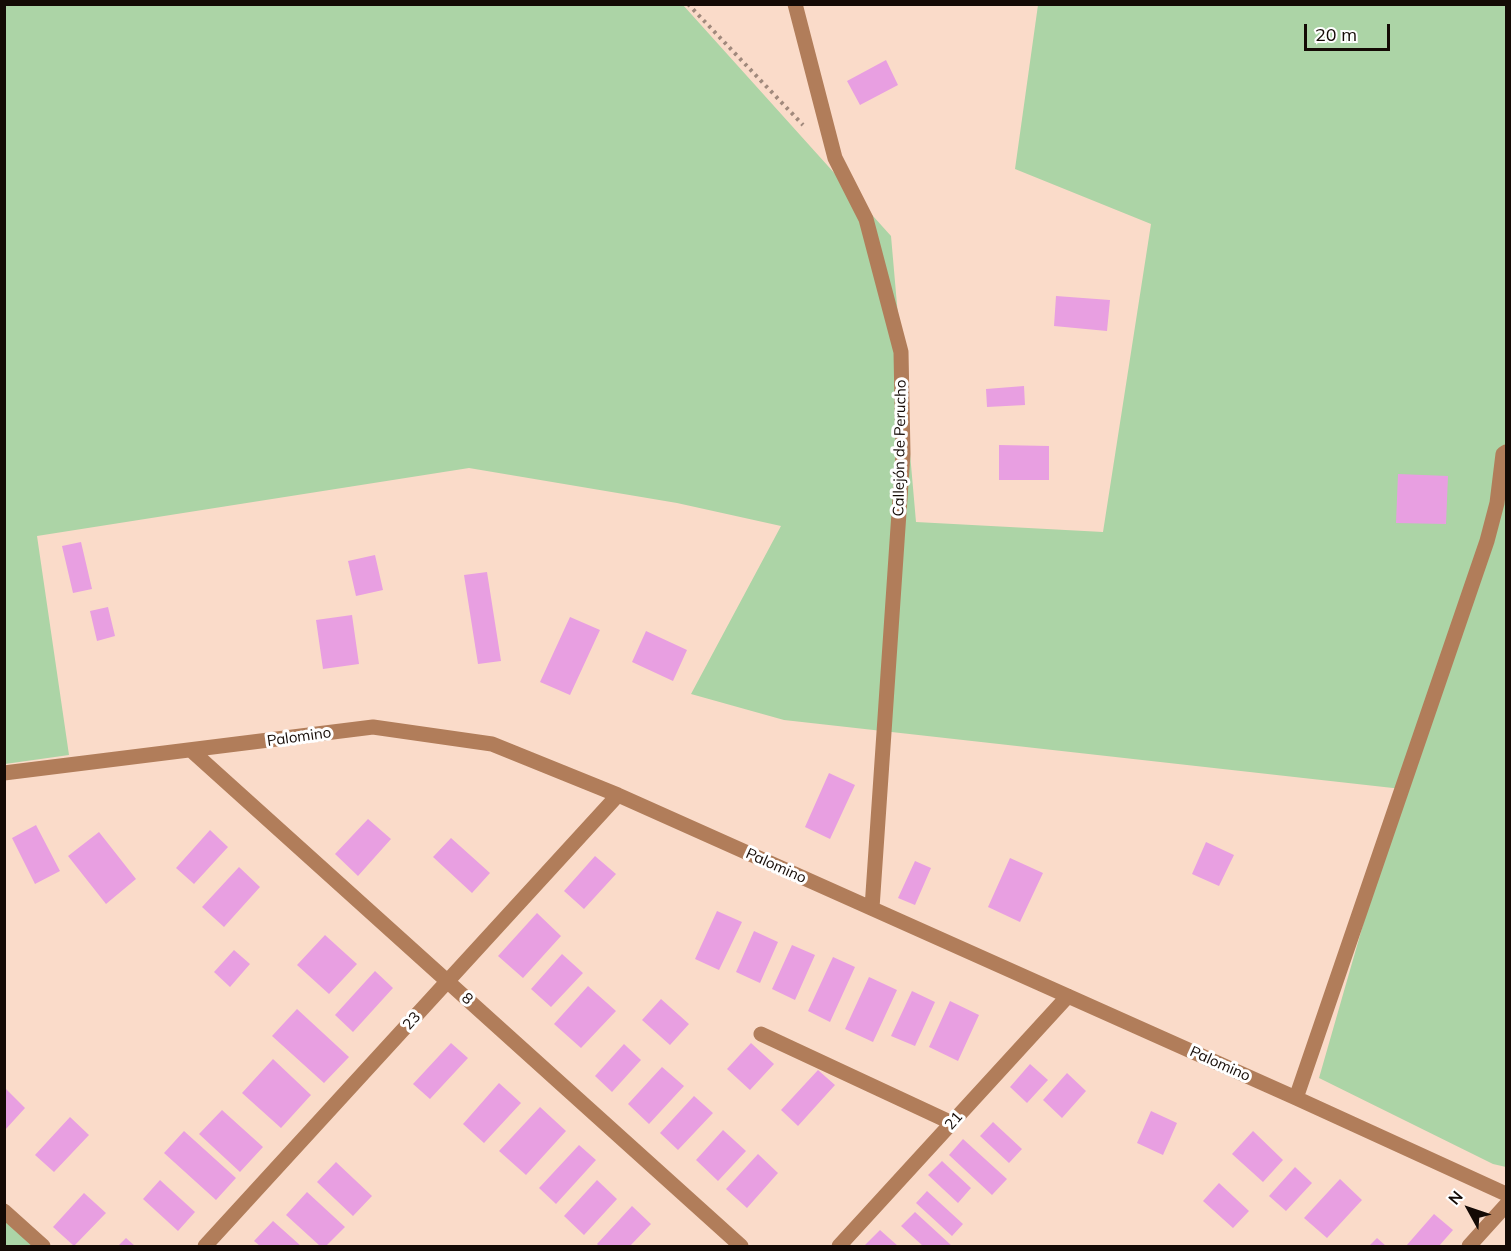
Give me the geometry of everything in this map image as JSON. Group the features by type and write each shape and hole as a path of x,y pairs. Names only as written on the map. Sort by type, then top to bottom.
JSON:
{"street":[{"name":"Callejón de Perucho","path":"795,4 835,158 866,219 902,352 903,454 872,908"},
{"path":"1296,1098 1486,541 1497,503 1503,454 1506,452"},
{"name":"Palomino","path":"4,773 193,752 373,727 492,744 618,795 1506,1194"},
{"name":"8","path":"193,752 741,1246"},
{"name":"23","path":"205,1246 618,795"},
{"name":"21","path":"839,1246 1068,996"},
{"path":"761,1034 952,1123"},
{"path":"1469,1246 1506,1205"},
{"path":"4,1212 43,1246"}],"path":[{"path":"688,4 835,158"}],"green space":[{"path":"4,5 683,5 891,236 916,522 1103,532 1151,224 1015,169 1038,5 1506,5 1506,1167 1493,1164 1319,1078 1402,789 784,720 691,694 781,526 677,503 469,468 37,536 69,755 5,764"},
{"path":"5,1218 35,1246 5,1246"}],"building":[{"path":"886,60 898,85 860,105 847,81"},
{"path":"1056,296 1110,300 1107,331 1054,326"},
{"path":"1024,386 1025,405 987,407 986,389"},
{"path":"999,445 1049,446 1049,480 999,480"},
{"path":"1398,474 1448,476 1446,524 1396,523"},
{"path":"81,542 92,589 73,593 62,546"},
{"path":"375,555 383,590 356,596 348,561"},
{"path":"487,572 501,661 478,664 464,575"},
{"path":"108,607 115,636 97,641 90,611"},
{"path":"352,615 359,664 323,669 316,620"},
{"path":"570,617 600,630 570,695 540,682"},
{"path":"646,631 687,650 673,681 632,662"},
{"path":"829,773 855,785 830,839 805,827"},
{"path":"368,819 391,839 358,876 335,854"},
{"path":"36,825 60,871 35,884 12,838"},
{"path":"210,830 228,847 194,884 176,868"},
{"path":"99,832 136,879 106,904 68,856"},
{"path":"451,838 490,873 472,893 433,857"},
{"path":"1206,842 1234,855 1219,886 1192,874"},
{"path":"595,856 616,874 584,909 564,891"},
{"path":"1010,858 1043,873 1020,922 988,907"},
{"path":"915,861 931,868 915,905 898,898"},
{"path":"239,867 260,887 224,927 202,907"},
{"path":"717,911 742,922 719,970 695,959"},
{"path":"537,913 561,936 523,978 498,956"},
{"path":"754,931 778,942 760,983 736,972"},
{"path":"325,935 357,964 329,994 297,965"},
{"path":"792,945 815,955 795,1000 772,989"},
{"path":"234,950 250,964 230,987 214,972"},
{"path":"562,954 583,973 551,1007 531,989"},
{"path":"833,957 855,967 830,1022 808,1011"},
{"path":"375,971 393,988 353,1032 335,1015"},
{"path":"869,977 897,990 873,1042 845,1029"},
{"path":"588,986 616,1011 581,1048 554,1024"},
{"path":"912,991 935,1002 915,1046 891,1036"},
{"path":"661,999 689,1024 670,1045 642,1020"},
{"path":"950,1001 979,1015 958,1061 929,1047"},
{"path":"297,1009 349,1057 324,1083 272,1036"},
{"path":"451,1043 468,1058 430,1099 413,1084"},
{"path":"751,1043 774,1064 750,1090 727,1069"},
{"path":"624,1044 641,1060 612,1092 595,1076"},
{"path":"273,1059 311,1095 281,1128 242,1093"},
{"path":"1030,1064 1048,1080 1027,1103 1010,1087"},
{"path":"662,1067 684,1086 649,1124 628,1104"},
{"path":"818,1070 835,1085 798,1126 781,1110"},
{"path":"1067,1073 1086,1091 1062,1118 1043,1100"},
{"path":"499,1083 521,1103 484,1143 463,1124"},
{"path":"5,1088 25,1108 5,1130"},
{"path":"694,1096 713,1113 678,1150 660,1133"},
{"path":"540,1107 566,1131 526,1175 499,1151"},
{"path":"222,1110 263,1147 240,1172 199,1134"},
{"path":"1151,1111 1177,1123 1163,1155 1137,1143"},
{"path":"70,1117 89,1135 54,1172 35,1155"},
{"path":"993,1122 1022,1149 1009,1163 980,1136"},
{"path":"723,1130 746,1151 718,1181 696,1160"},
{"path":"184,1131 236,1178 216,1200 164,1153"},
{"path":"1253,1131 1283,1160 1263,1182 1232,1154"},
{"path":"963,1139 1007,1179 992,1195 949,1155"},
{"path":"579,1145 596,1160 556,1204 539,1188"},
{"path":"758,1154 778,1173 747,1208 726,1189"},
{"path":"942,1161 971,1188 958,1203 928,1175"},
{"path":"336,1162 372,1196 353,1216 317,1182"},
{"path":"1295,1167 1312,1183 1286,1211 1269,1196"},
{"path":"1340,1179 1362,1200 1327,1238 1304,1218"},
{"path":"160,1180 195,1212 178,1231 143,1199"},
{"path":"597,1180 617,1199 584,1235 564,1216"},
{"path":"1219,1183 1249,1211 1233,1228 1203,1201"},
{"path":"927,1191 963,1224 952,1236 916,1203"},
{"path":"307,1192 345,1227 326,1246 320,1246 286,1215"},
{"path":"84,1193 106,1213 74,1246 53,1227"},
{"path":"632,1206 651,1224 630,1246 599,1246 597,1244"},
{"path":"915,1212 952,1246 923,1246 901,1226"},
{"path":"1434,1214 1453,1230 1439,1246 1406,1246"},
{"path":"273,1221 301,1246 260,1246 254,1241"},
{"path":"880,1230 898,1246 864,1246"},
{"path":"126,1238 135,1246 118,1246"},
{"path":"1377,1238 1386,1246 1369,1246"}]}
